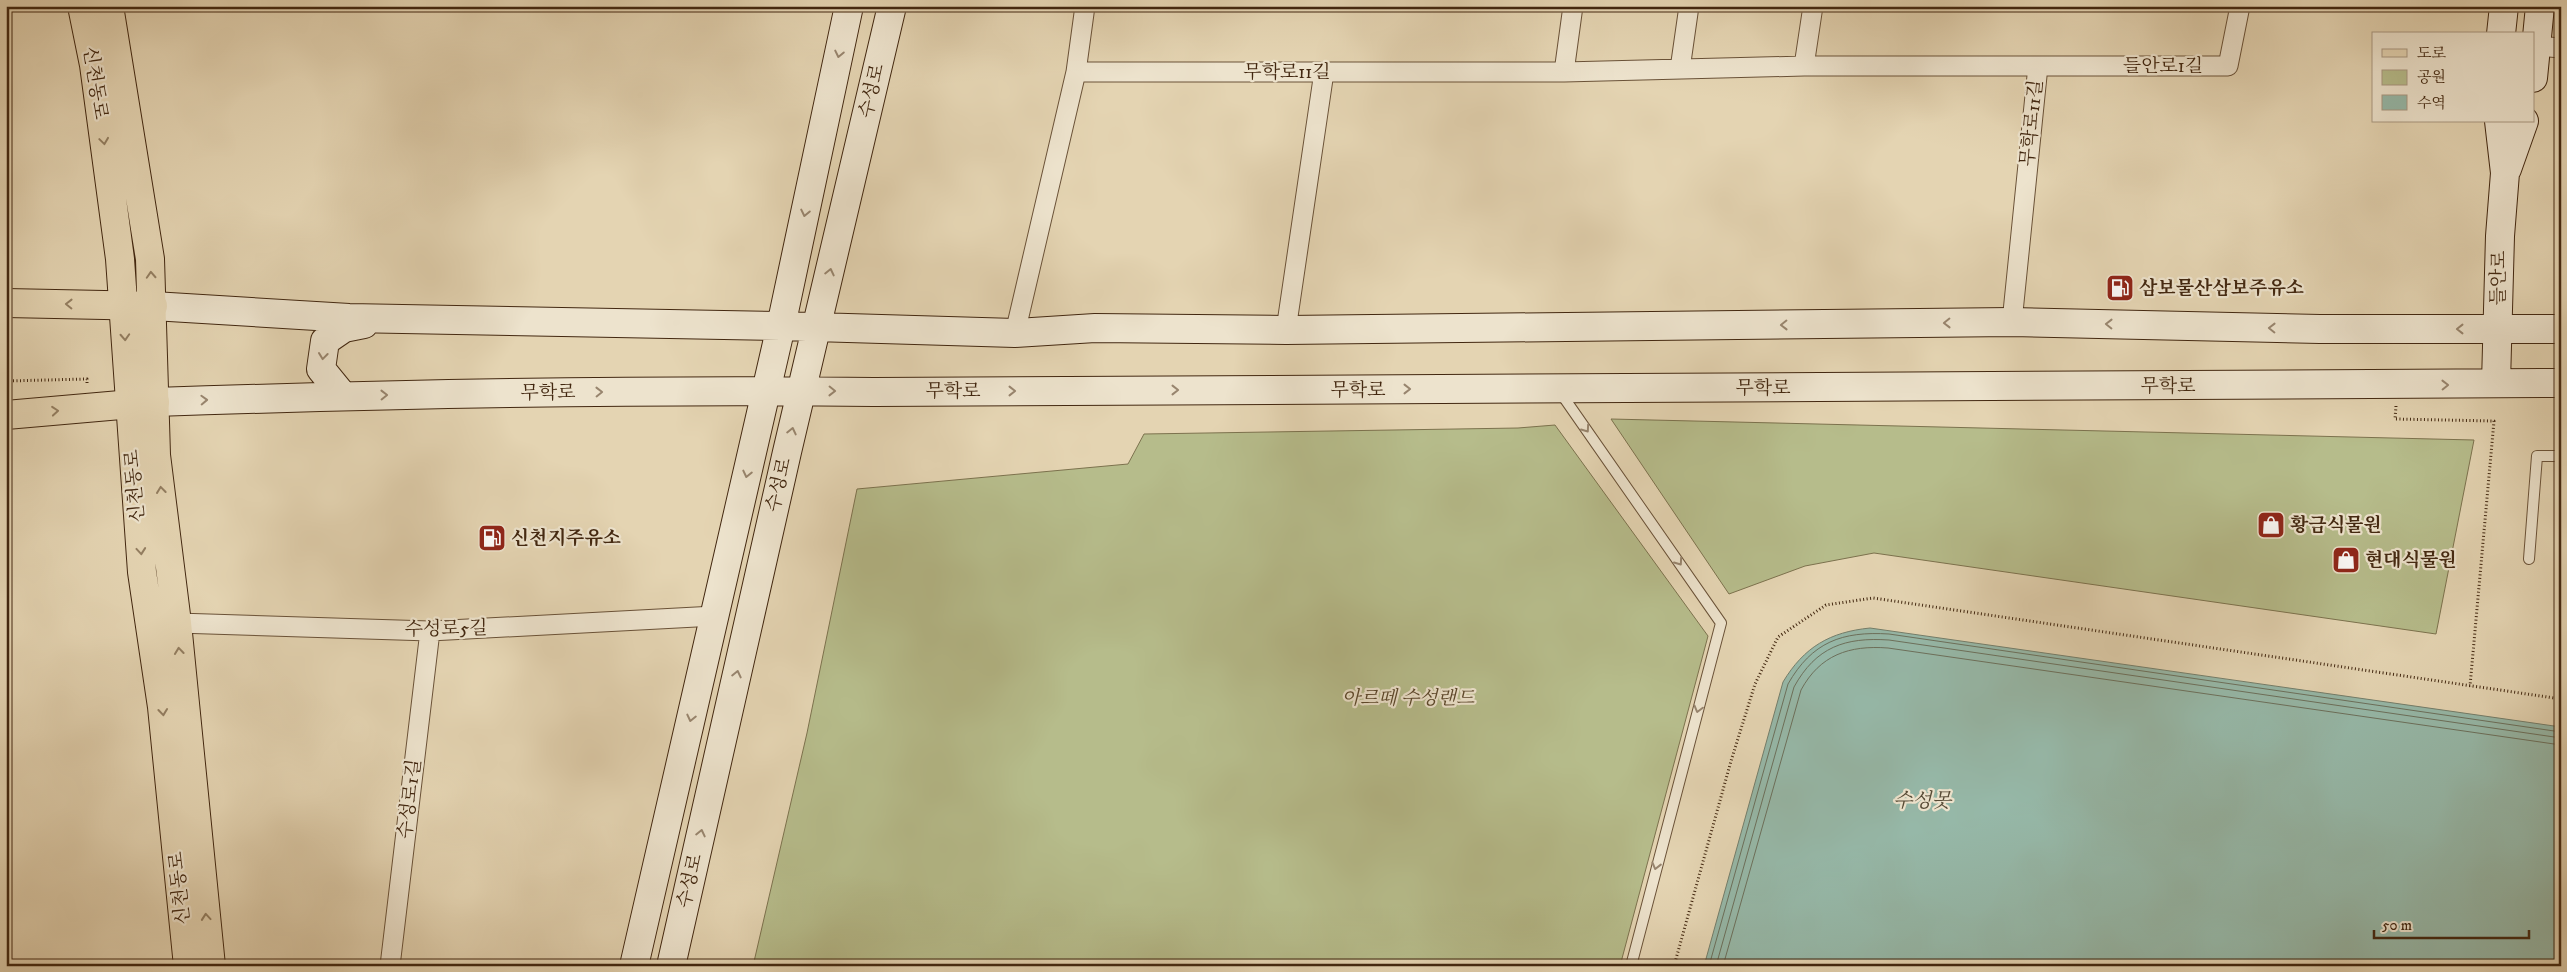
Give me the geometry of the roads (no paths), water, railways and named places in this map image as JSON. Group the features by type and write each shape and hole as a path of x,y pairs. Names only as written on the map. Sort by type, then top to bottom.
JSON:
{"main road":[{"name":"신천동로","path":"82,6 94,64 119,252 124,306 142,403 156,455 176,623 211,966"},
{"name":"신천동로","path":"109,6 150,259 153,306 142,403 142,572 162,707 188,966"},
{"name":"수성로","path":"634,966 781,326 849,6"},
{"name":"수성로","path":"671,966 801,391 892,6"},
{"path":"2501,32 2504,6"},
{"path":"2534,76 2549,47 2540,6"},
{"name":"들안로","path":"2496,384 2500,236 2505,173 2499,122"},
{"name":"들안로","path":"2505,173 2524,122"},
{"path":"6,303 153,306 388,319 781,326 1015,333 1095,328 1286,330 2012,322 2310,329 2561,329"},
{"path":"343,396 322,369 325,341 344,328 388,319"},
{"name":"무학로","path":"142,403 343,396 766,390 2396,386 2561,383"},
{"path":"6,415 142,403"}],"street":[{"path":"1015,333 1076,72 1085,6"},
{"path":"1564,72 1573,6"},
{"path":"1680,69 1690,6"},
{"path":"1804,66 1812,6"},
{"name":"들안로1길","path":"2038,66 2228,66 2240,6"},
{"name":"무학로11길","path":"1076,72 1564,72 1804,66 2038,66 2012,322"},
{"path":"1286,330 1324,72"},
{"name":"수성로5길","path":"176,623 430,631 715,616"},
{"name":"수성로1길","path":"390,966 430,631"}],"lane":[{"path":"1558,389 1720,623 1630,966"},
{"path":"2529,559 2537,456 2561,456"}],"water":[{"name":"수성못","path":"1870,628 2561,727 2561,966 1704,966 1783,682 1800,659 1819,643 1842,633"}],"place":[{"name":"삼보물산삼보주유소","path":"2120,288"},
{"name":"황금식물원","path":"2271,525"},
{"name":"신천지주유소","path":"492,538"},
{"name":"현대식물원","path":"2346,560"}],"park label":[{"name":"아르떼 수성랜드","path":"1408,698"}]}
